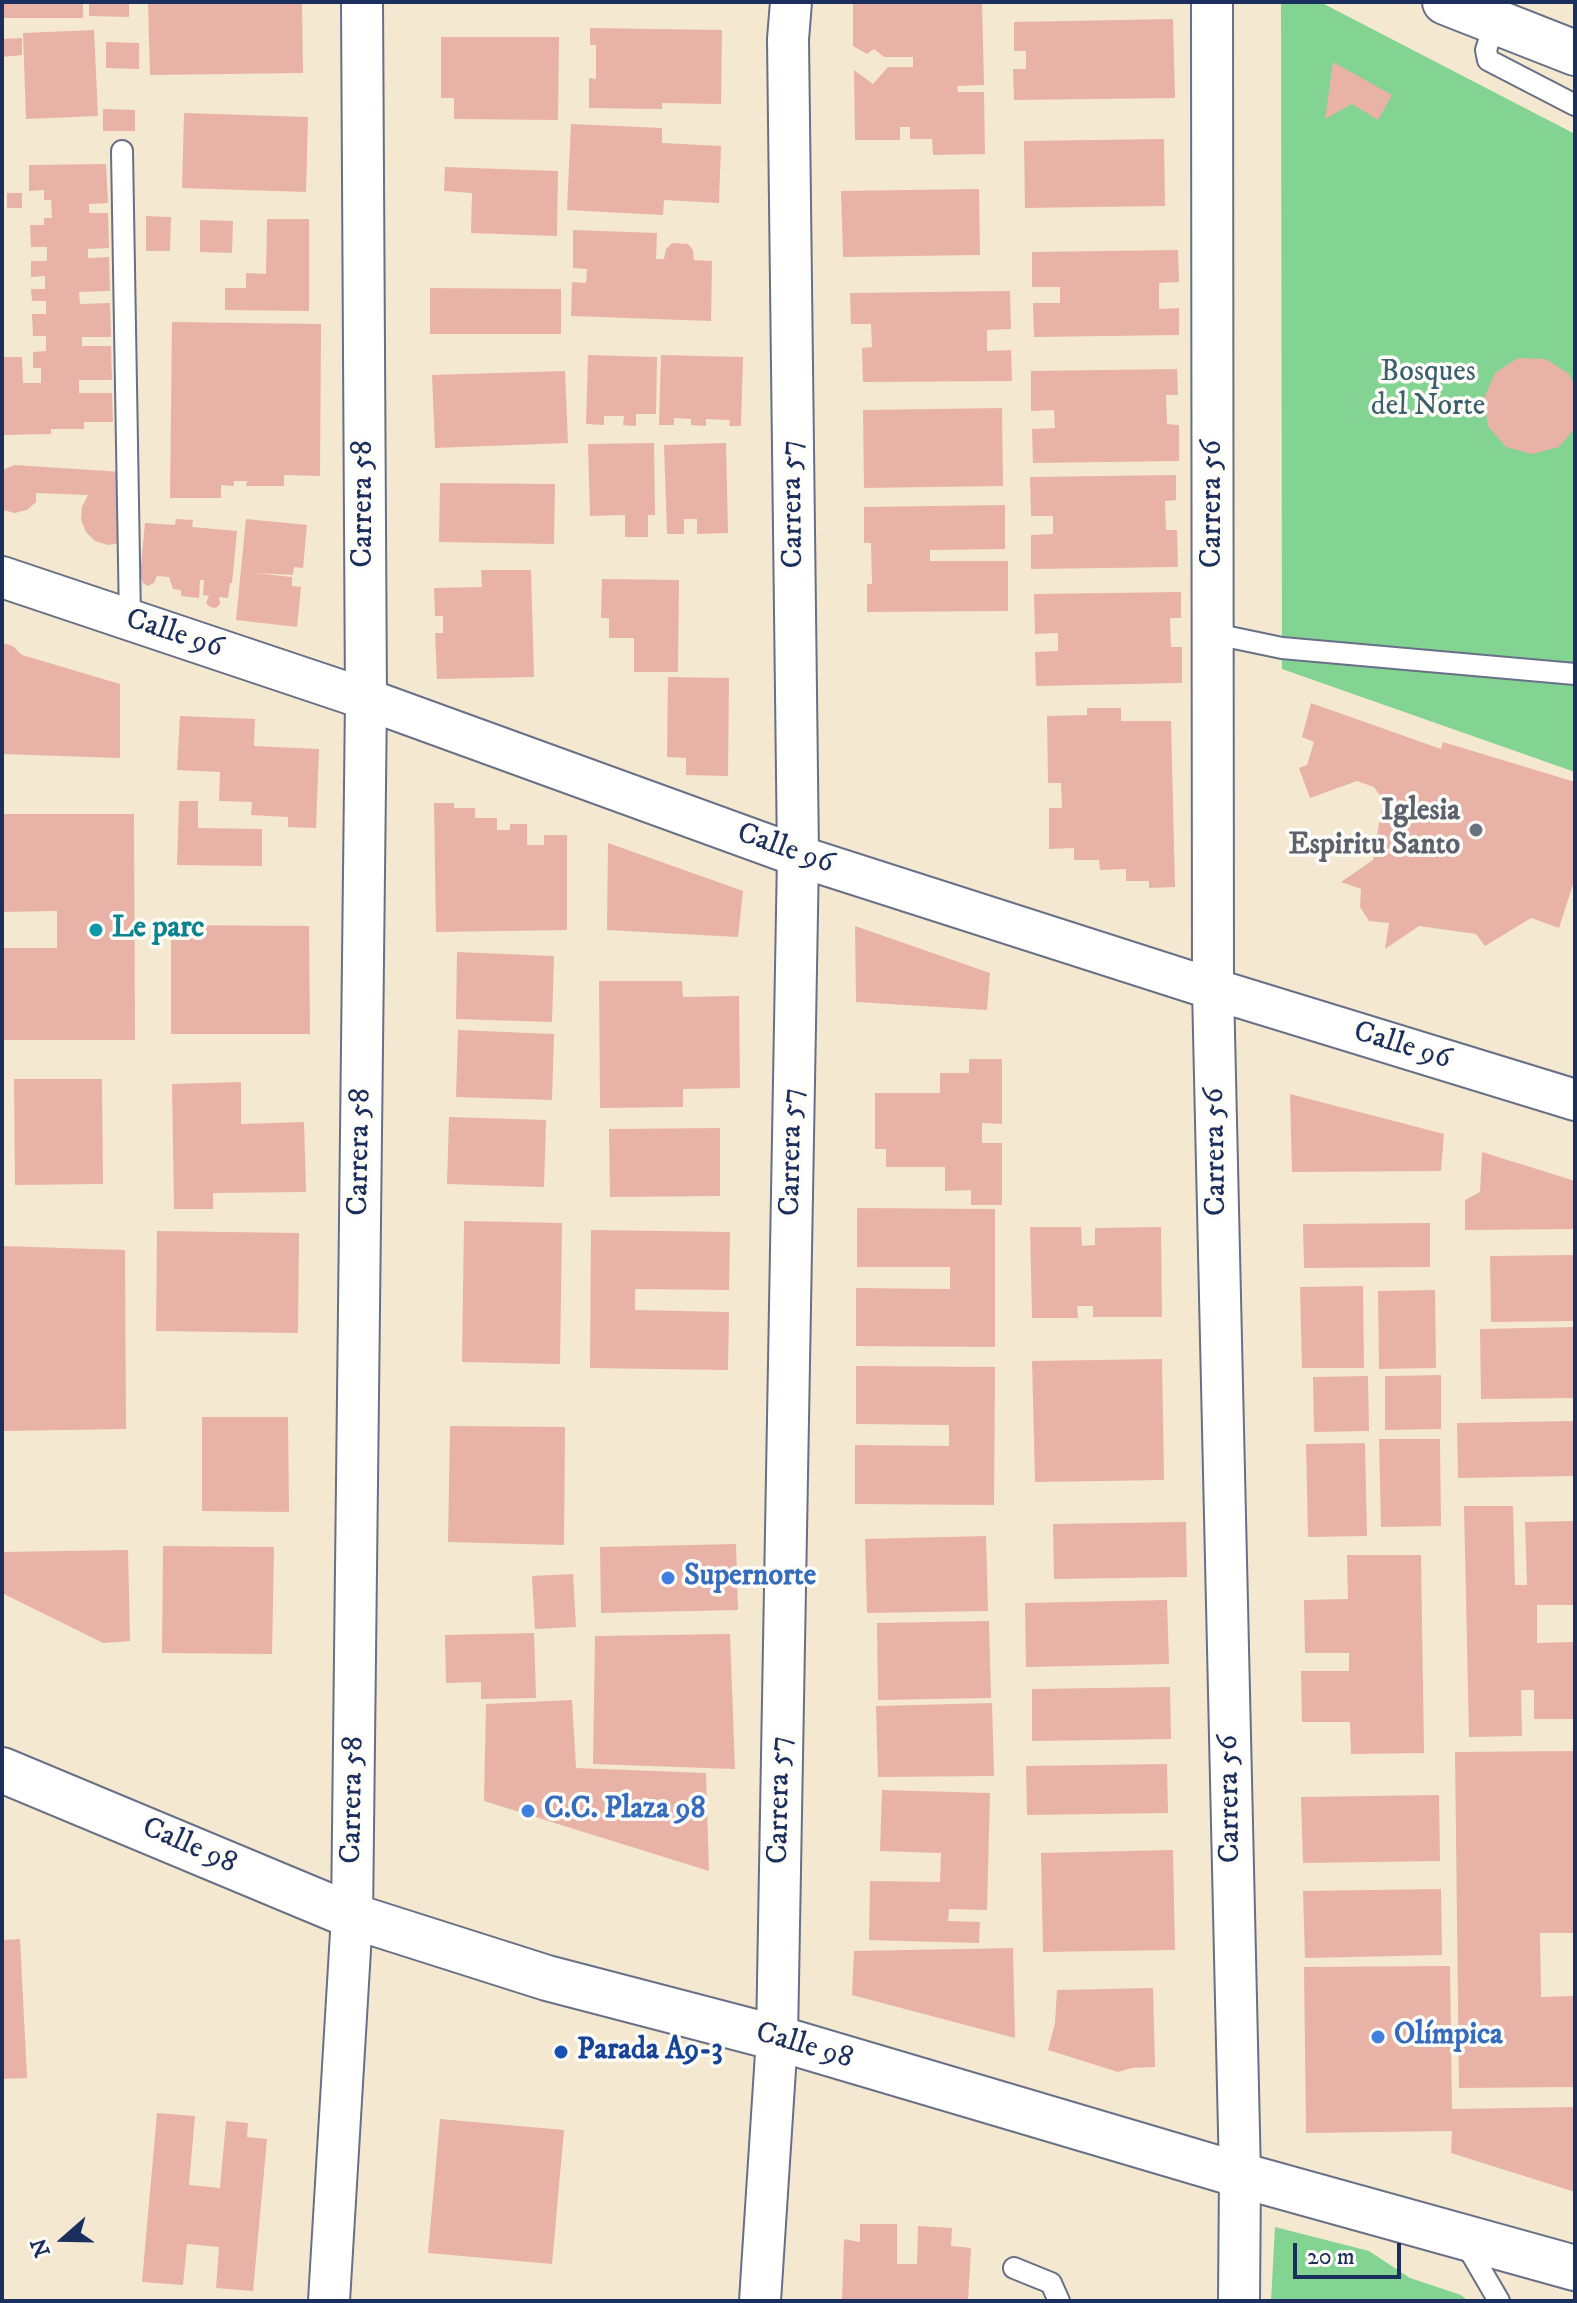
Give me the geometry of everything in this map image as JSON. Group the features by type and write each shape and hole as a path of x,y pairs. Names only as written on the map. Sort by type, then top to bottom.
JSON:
{"street":[{"name":"Carrera 58","path":"329,2301 352,1916 366,699 362,2"},
{"name":"Carrera 57","path":"760,2301 777,2038 798,856 788,39 791,2"},
{"name":"Carrera 56","path":"1212,2 1213,989 1240,2175 1239,2301"},
{"path":"1445,2 1575,53"},
{"name":"Calle 96","path":"2,577 366,699 798,856 1213,989 1575,1100"},
{"name":"Calle 98","path":"2,1770 352,1916 547,1978 777,2038 1240,2175 1575,2268"}],"lane":[{"path":"1495,22 1486,50 1488,60 1575,105"},
{"path":"122,151 130,620"},
{"path":"1215,634 1282,648 1575,674"},
{"path":"1462,2237 1499,2301"},
{"path":"1014,2268 1051,2283 1059,2301"}],"green space":[{"name":"Bosques del Norte","path":"1281,2 1320,2 1575,134 1575,772 1282,669"},
{"path":"1275,2227 1369,2251 1410,2278 1461,2295 1468,2301 1271,2301"}],"building":[{"path":"2,2 83,2 83,18 2,18"},
{"path":"89,2 129,2 129,17 89,16"},
{"path":"148,2 302,2 303,73 150,75"},
{"path":"853,2 982,2 984,85 957,86 958,92 984,92 985,154 933,155 932,139 910,139 910,127 900,127 900,140 855,140 854,70 873,84 888,67 913,67 913,57 884,57 874,49 867,54 853,46"},
{"path":"1173,19 1175,98 1014,100 1013,69 1026,69 1026,51 1014,51 1014,22"},
{"path":"590,28 722,30 721,104 662,103 662,109 589,108 589,78 596,79 596,45 590,45"},
{"path":"94,30 98,116 26,119 23,33"},
{"path":"441,37 559,37 558,120 454,119 454,98 441,98"},
{"path":"22,38 22,55 2,57 2,39"},
{"path":"106,42 139,43 139,69 106,68"},
{"path":"1333,62 1392,95 1378,120 1352,104 1325,119"},
{"path":"103,109 135,110 135,131 103,131"},
{"path":"184,113 308,117 306,192 182,188"},
{"path":"571,124 662,128 662,143 721,146 719,203 664,200 663,215 567,210"},
{"path":"1164,139 1165,206 1025,208 1024,141"},
{"path":"106,164 108,203 89,204 89,213 108,213 109,248 88,249 88,258 109,257 110,291 79,292 80,304 110,303 111,337 82,337 82,346 111,346 112,380 79,380 79,393 112,393 113,422 84,422 84,429 51,429 51,434 2,435 2,357 22,357 23,383 41,383 41,368 33,368 33,352 46,351 46,336 33,336 32,314 46,314 46,301 32,301 31,289 45,289 45,276 31,277 31,261 47,261 47,247 31,247 30,225 44,225 44,218 52,218 51,200 44,200 44,190 29,191 29,165"},
{"path":"445,167 558,171 557,236 471,233 472,193 444,191"},
{"path":"979,189 980,255 843,257 841,191"},
{"path":"7,193 22,193 22,208 7,208"},
{"path":"146,216 171,217 170,251 146,251"},
{"path":"267,219 309,219 309,311 225,310 225,288 246,288 246,273 266,274"},
{"path":"200,220 233,221 232,253 200,252"},
{"path":"573,230 657,233 656,259 664,259 666,249 672,243 688,244 693,250 694,260 712,261 711,321 571,316 572,282 586,283 587,269 573,268"},
{"path":"1178,250 1179,282 1159,283 1159,309 1179,308 1179,335 1034,337 1033,303 1060,303 1060,287 1032,287 1032,252"},
{"path":"430,288 561,289 561,334 430,334"},
{"path":"1010,291 1011,329 987,330 987,351 1011,350 1012,381 863,382 862,348 872,347 871,324 851,324 850,293"},
{"path":"172,322 321,324 320,476 284,475 284,486 246,486 247,481 234,481 234,486 221,485 221,498 170,498"},
{"path":"588,355 657,357 656,414 636,414 636,426 623,425 624,416 604,416 604,425 586,424"},
{"path":"661,355 743,357 741,426 729,426 730,420 706,419 706,426 691,425 691,419 674,418 674,425 659,425"},
{"path":"1518,358 1546,359 1569,374 1575,387 1575,428 1559,447 1532,454 1506,447 1488,426 1484,398 1495,373"},
{"path":"1177,369 1178,395 1166,395 1167,424 1179,425 1179,461 1033,463 1032,429 1055,428 1054,410 1031,411 1031,371"},
{"path":"565,371 568,443 435,448 432,375"},
{"path":"1002,408 1003,486 864,488 863,410"},
{"path":"654,443 655,515 648,515 648,537 625,537 625,515 590,516 588,444"},
{"path":"726,443 728,533 697,534 697,519 684,519 684,534 667,534 664,445"},
{"path":"15,465 122,472 120,543 108,545 95,541 86,532 81,520 82,507 88,495 36,493 36,502 27,510 15,513 3,510 2,470"},
{"path":"1176,475 1176,500 1165,501 1166,530 1177,530 1178,567 1031,569 1031,535 1053,534 1053,516 1031,516 1030,477"},
{"path":"440,483 555,484 554,544 439,542"},
{"path":"1005,505 1005,549 930,550 930,561 1008,561 1008,611 867,612 867,584 872,584 871,543 864,543 864,507"},
{"path":"176,519 193,520 192,527 237,531 228,598 219,597 220,604 216,608 206,603 209,596 203,595 204,580 200,580 199,598 181,596 181,590 173,589 169,577 157,576 154,583 148,586 143,583 140,575 145,523 175,525"},
{"path":"246,519 307,525 303,568 294,567 293,575 255,573 292,577 292,586 301,587 297,627 236,620"},
{"path":"481,570 531,570 534,677 437,679 435,633 443,633 443,616 435,616 434,588 482,587"},
{"path":"602,579 679,580 678,672 634,672 634,638 609,638 609,618 601,618"},
{"path":"1181,592 1181,618 1170,618 1171,647 1182,647 1182,683 1036,686 1035,652 1058,651 1058,633 1035,634 1034,594"},
{"path":"2,643 13,646 22,655 120,684 120,758 2,754"},
{"path":"668,677 729,678 728,776 686,775 686,758 667,757"},
{"name":"Iglesia Espiritu Santo","path":"1311,703 1441,749 1443,742 1575,782 1575,878 1559,928 1531,918 1485,946 1476,934 1419,926 1385,949 1389,923 1369,921 1360,907 1361,889 1341,882 1373,860 1383,800 1374,787 1357,781 1310,798 1299,768 1307,765 1314,742 1302,737"},
{"path":"1087,708 1121,708 1121,721 1171,721 1175,887 1149,888 1149,881 1126,881 1126,869 1100,870 1099,860 1074,860 1074,848 1049,849 1049,808 1062,808 1061,783 1048,783 1047,716 1087,715"},
{"path":"180,716 255,719 254,746 319,749 316,828 288,827 288,817 251,815 252,802 219,801 220,772 177,770"},
{"path":"179,801 198,801 198,828 262,829 262,866 177,865"},
{"path":"434,803 454,803 454,808 475,808 475,818 497,818 497,830 510,830 510,824 527,824 527,845 544,845 544,835 567,835 567,930 436,932"},
{"name":"Le parc","path":"2,814 134,814 135,1040 2,1040 2,948 57,948 57,911 2,912"},
{"path":"608,843 743,891 738,937 607,930"},
{"path":"171,925 309,926 310,1034 171,1034"},
{"path":"855,926 990,973 987,1010 856,1002"},
{"path":"457,952 554,956 552,1022 456,1019"},
{"path":"599,981 682,981 683,997 739,996 740,1088 683,1089 683,1107 600,1108"},
{"path":"458,1030 554,1034 552,1100 456,1097"},
{"path":"969,1059 1002,1059 1002,1124 982,1123 982,1143 1002,1143 1002,1205 971,1205 971,1190 945,1191 945,1167 886,1167 886,1149 875,1149 875,1093 940,1093 940,1073 969,1073"},
{"path":"14,1079 102,1079 103,1184 15,1185"},
{"path":"241,1082 241,1124 304,1122 306,1192 213,1193 213,1209 174,1209 172,1084"},
{"path":"1290,1094 1444,1134 1441,1171 1292,1172"},
{"path":"449,1117 546,1120 544,1187 447,1184"},
{"path":"720,1128 720,1196 610,1197 609,1129"},
{"path":"1482,1152 1575,1181 1575,1229 1465,1230 1465,1200 1480,1192"},
{"path":"857,1208 995,1209 995,1347 856,1346 856,1288 950,1289 950,1267 857,1267"},
{"path":"464,1221 562,1223 560,1364 462,1362"},
{"path":"1430,1223 1430,1267 1304,1268 1303,1224"},
{"path":"1030,1227 1081,1227 1082,1246 1095,1245 1095,1228 1161,1227 1162,1317 1093,1317 1093,1306 1077,1306 1078,1318 1032,1318"},
{"path":"591,1230 730,1232 729,1290 635,1289 635,1310 729,1312 728,1370 590,1368"},
{"path":"157,1231 299,1233 298,1333 156,1331"},
{"path":"2,1246 125,1250 126,1429 2,1431"},
{"path":"1575,1255 1575,1321 1491,1322 1490,1256"},
{"path":"1363,1286 1364,1368 1302,1368 1300,1287"},
{"path":"1435,1290 1436,1368 1379,1369 1378,1291"},
{"path":"1575,1327 1575,1398 1481,1399 1480,1329"},
{"path":"1162,1359 1164,1480 1035,1482 1032,1361"},
{"path":"856,1366 995,1367 994,1505 855,1504 855,1445 949,1446 949,1425 856,1424"},
{"path":"1441,1375 1441,1429 1385,1430 1385,1376"},
{"path":"1368,1376 1369,1431 1314,1432 1313,1377"},
{"path":"202,1417 288,1417 289,1512 202,1511"},
{"path":"1575,1421 1575,1476 1458,1478 1457,1423"},
{"path":"450,1426 565,1427 564,1545 448,1542"},
{"path":"1379,1439 1440,1439 1441,1526 1381,1527"},
{"path":"1365,1443 1367,1536 1308,1537 1306,1444"},
{"path":"1464,1506 1513,1506 1515,1585 1527,1585 1525,1522 1575,1521 1575,1605 1537,1605 1537,1643 1575,1642 1575,1719 1534,1719 1534,1690 1521,1690 1522,1736 1469,1737"},
{"path":"1186,1522 1187,1577 1054,1579 1053,1524"},
{"path":"986,1536 988,1611 867,1613 865,1539"},
{"name":"Supernorte","path":"736,1544 738,1610 601,1613 600,1547"},
{"path":"163,1546 274,1547 272,1654 162,1653"},
{"path":"128,1550 130,1641 103,1643 2,1593 2,1552"},
{"path":"1347,1555 1421,1555 1424,1753 1351,1754 1350,1722 1302,1722 1301,1671 1349,1671 1349,1653 1305,1653 1304,1600 1348,1599"},
{"path":"573,1574 576,1627 535,1629 532,1576"},
{"path":"1167,1600 1169,1664 1026,1667 1025,1603"},
{"path":"989,1621 991,1698 878,1700 877,1623"},
{"path":"534,1633 536,1698 481,1699 481,1682 446,1683 445,1635"},
{"path":"730,1634 735,1769 593,1764 595,1636"},
{"path":"1170,1687 1171,1739 1032,1741 1032,1689"},
{"path":"572,1700 576,1768 706,1773 709,1871 484,1801 486,1704"},
{"path":"992,1703 994,1776 878,1777 876,1706"},
{"path":"1575,1751 1575,1933 1540,1933 1541,1997 1575,1996 1575,2087 1459,2088 1455,1752"},
{"path":"1167,1764 1168,1813 1027,1815 1026,1766"},
{"path":"882,1790 990,1793 987,1910 949,1909 948,1921 980,1922 979,1943 869,1940 870,1881 940,1882 941,1853 880,1851"},
{"path":"1439,1795 1440,1861 1303,1863 1301,1797"},
{"path":"1173,1850 1175,1950 1043,1952 1041,1853"},
{"path":"1441,1889 1442,1955 1305,1958 1303,1891"},
{"path":"20,1939 27,2078 2,2079 2,1940"},
{"path":"1013,1948 1015,2038 852,1995 854,1951"},
{"name":"Olímpica","path":"1450,1966 1452,2109 1575,2107 1575,2192 1451,2153 1452,2131 1306,2133 1304,1967"},
{"path":"1153,1988 1155,2067 1118,2072 1048,2050 1055,2023 1057,1990"},
{"path":"157,2113 195,2116 189,2185 220,2188 226,2121 248,2123 247,2137 267,2139 253,2291 216,2288 219,2247 187,2244 183,2285 142,2282"},
{"path":"440,2119 564,2130 552,2264 428,2253"},
{"path":"860,2224 897,2224 897,2264 917,2264 918,2226 952,2228 951,2246 971,2248 968,2301 842,2301 844,2239 860,2242"}],"place":[{"name":"Iglesia Espiritu Santo","path":"1476,830"},
{"name":"Le parc","path":"96,930"},
{"name":"Supernorte","path":"668,1578"},
{"name":"C.C. Plaza 98","path":"528,1811"},
{"name":"Olímpica","path":"1378,2037"},
{"name":"Parada A9-3","path":"561,2052"}]}
